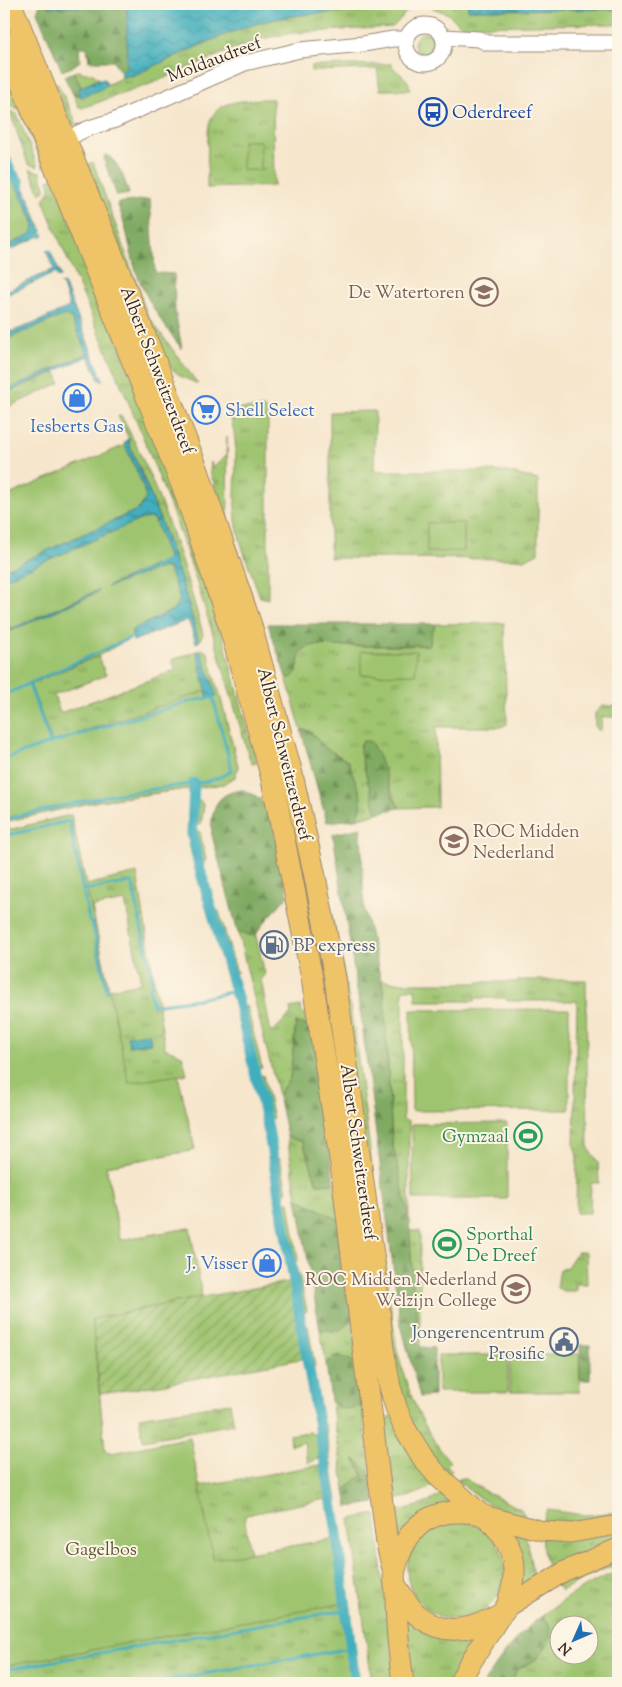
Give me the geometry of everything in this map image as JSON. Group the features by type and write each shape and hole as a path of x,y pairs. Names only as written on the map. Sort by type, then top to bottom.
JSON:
{"highway":[{"name":"Albert Schweitzerdreef","path":"11,4 184,490 230,628 271,775 312,978 340,1155 387,1544 395,1579"},
{"name":"Albert Schweitzerdreef","path":"4,40 35,116 63,148 160,373 201,480 250,622 291,770 335,978 372,1241 383,1349 390,1386 404,1427 423,1458 437,1475 483,1515"},
{"path":"403,1683 396,1631 395,1579 405,1540 420,1524 432,1516 445,1512 483,1515 504,1536 514,1565 514,1577 503,1611 460,1683"},
{"path":"395,1579 408,1605 419,1617 432,1625 447,1629 470,1628 503,1611"}],"main road":[{"path":"483,1515 527,1528 571,1533 618,1526"},
{"path":"503,1611 565,1571 618,1548"}],"street":[{"path":"423,24 437,28 444,42 438,58 428,63 413,58 407,43 413,29 423,24"},
{"name":"Moldaudreef","path":"63,148 106,130 113,121 246,63 300,50 386,40 407,43"},
{"path":"444,42 478,48 487,43 618,43"}],"green space":[{"path":"40,4 47,4 48,7 127,6 128,67 120,72 114,61 89,61 87,47 79,47 80,61 62,71 37,12"},
{"path":"404,4 410,4 410,8 393,27 292,33 262,39 233,49 153,83 82,108 79,107 73,94 82,97 125,76 132,76 211,41 259,23 313,14 404,11"},
{"path":"432,4 468,4 468,10 618,9 618,24 462,26 448,14 433,8"},
{"path":"421,33 429,33 436,40 436,48 429,55 421,55 414,48 414,40"},
{"path":"4,55 45,170 20,110 8,104 4,96"},
{"path":"391,64 406,79 410,90 380,90 377,69 311,71 311,66"},
{"path":"74,72 92,73 99,79 81,87"},
{"path":"74,72 81,87 78,89 79,95 73,94 64,76"},
{"path":"57,82 76,125 70,123 54,85"},
{"path":"273,99 274,186 207,188 208,132 214,113 227,104"},
{"path":"11,111 17,114 38,167 28,164"},
{"path":"243,141 261,141 260,170 242,170"},
{"path":"105,154 118,166 129,194 117,196 104,160"},
{"path":"4,160 39,236 4,252"},
{"path":"93,162 148,316 198,384 182,377 168,366 142,312 88,164"},
{"path":"30,169 40,172 45,191 40,194"},
{"path":"53,178 162,454 213,599 257,763 252,764 249,757 203,603 172,511 44,203 44,199 50,190 48,180"},
{"path":"150,199 155,271 157,273 174,274 175,311 182,349 144,291 117,203"},
{"path":"71,309 90,355 4,393 4,338"},
{"path":"56,372 60,383 4,409 4,394"},
{"path":"264,408 268,415 268,599 260,597 238,530 235,507 235,440 229,414 231,409"},
{"path":"375,411 374,471 507,472 538,480 538,553 526,559 330,558 330,412"},
{"path":"118,416 122,417 135,443 158,496 187,579 203,634 199,642 185,591 168,541 129,439"},
{"path":"227,437 228,520 270,657 339,947 354,1030 396,1345 416,1407 431,1435 450,1462 447,1465 452,1471 448,1475 417,1437 397,1387 355,1084 220,502 210,472 211,462 213,468 226,455"},
{"path":"125,445 142,483 146,498 139,509 4,570 4,497"},
{"path":"154,518 169,557 108,587 163,567 169,569 180,599 173,610 132,630 132,637 98,656 55,672 30,685 52,742 218,687 238,766 235,777 223,784 98,801 4,822 4,579 142,519"},
{"path":"142,519 24,685 52,742 30,684 98,656 106,675 54,695 60,713 176,670 172,660 202,649 208,653 238,766 235,777 223,784 98,801 4,822 4,579"},
{"path":"427,523 464,523 464,551 427,552"},
{"path":"504,623 507,724 501,727 436,727 437,807 399,808 385,776 360,753 377,813 356,819 360,812 361,798 349,762 324,747 310,731 301,729 286,677 291,678 294,675 302,651 309,646 317,645 430,645 431,634 436,624"},
{"path":"268,624 436,624 431,634 430,645 316,645 307,647 300,653 297,672 291,678 286,677"},
{"path":"361,651 416,651 415,674 361,675"},
{"path":"602,706 618,706 618,717 602,717 601,730 598,730 595,726 595,713"},
{"path":"301,730 310,731 324,747 349,762 361,797 360,811 356,819 327,822"},
{"path":"363,741 371,742 379,757 392,795 399,808 377,813 360,753 360,745"},
{"path":"243,790 259,798 267,810 275,833 288,895 259,929 256,936 238,933 212,835 212,818 217,804 226,794"},
{"path":"195,797 203,805 201,824 195,824"},
{"path":"71,815 86,885 137,873 165,1048 182,1055 187,1074 178,1076 195,1150 106,1166 120,1240 190,1228 202,1297 92,1319 105,1451 113,1453 64,1464 4,1122 89,1168 126,1102 4,831","holes":["125,901 141,983 109,989 92,907"]},
{"name":"Gagelbos","path":"71,815 129,1083 178,1075 195,1150 106,1166 120,1240 190,1228 202,1297 92,1319 105,1451 113,1453 190,1437 213,1559 339,1538 350,1602 4,1666 4,831"},
{"path":"361,828 364,908 384,992 392,1142 409,1219 413,1286 418,1326 416,1344 421,1347 434,1348 434,1396 420,1397 400,1321 361,1016 333,834"},
{"path":"194,830 200,832 206,860 201,866"},
{"path":"214,910 219,911 237,973 232,974"},
{"path":"238,933 256,936 265,974 261,979 271,1033 291,1014 290,1008 300,1006 303,1014 311,1014 313,1026 296,1023 290,1078 278,1095"},
{"path":"381,980 404,983 478,983 517,982 518,980 586,980 588,1146 598,1162 599,1183 591,1183 590,1213 576,1213 577,1156 574,1146 577,1001 507,1001 506,998 475,998 475,1001 416,1001 415,989 403,989 403,1120 409,1121 409,1219 392,1142 384,992"},
{"path":"240,1005 247,1007 262,1068 256,1070"},
{"path":"569,1009 569,1110 412,1111 411,1010"},
{"path":"296,1023 313,1026 334,1183 317,1184 303,1142 287,1137 278,1095 290,1078"},
{"path":"263,1075 273,1118 269,1123 257,1076"},
{"path":"507,1123 507,1199 413,1199 412,1124"},
{"path":"287,1137 303,1142 317,1184 334,1183 341,1221 297,1198"},
{"path":"274,1156 280,1158 287,1192 282,1195"},
{"path":"297,1198 341,1221 353,1319 338,1331 320,1330"},
{"path":"284,1202 289,1202 298,1260 293,1263 283,1206"},
{"path":"409,1231 420,1231 420,1347 416,1344 418,1326"},
{"path":"577,1252 586,1252 587,1284 576,1284 576,1291 564,1291 557,1288 560,1269 567,1267"},
{"path":"294,1272 299,1273 307,1311 303,1315"},
{"path":"294,1281 306,1358 100,1394 92,1319"},
{"path":"353,1319 358,1364 339,1355 326,1363 320,1330 338,1331"},
{"path":"307,1325 315,1366 311,1370 305,1327"},
{"path":"580,1345 590,1345 590,1380 580,1380"},
{"path":"510,1354 579,1354 580,1392 510,1392"},
{"path":"339,1355 358,1364 362,1405 345,1409 338,1407 331,1400 326,1363"},
{"path":"438,1355 508,1355 508,1392 438,1392"},
{"path":"331,1400 342,1408 353,1408 362,1405 370,1473 355,1460 364,1476 357,1479 345,1490"},
{"path":"230,1403 234,1424 143,1440 139,1417"},
{"path":"391,1415 435,1484 413,1495 389,1501 378,1432"},
{"path":"319,1422 323,1422 325,1426 337,1500 333,1501"},
{"path":"309,1432 317,1436 320,1452 318,1459 308,1463 304,1442 290,1445 289,1435"},
{"path":"354,1458 370,1473 375,1503 348,1507 345,1490 363,1476"},
{"path":"326,1464 331,1498 245,1516 250,1553 339,1538 342,1553 90,1601 200,1486"},
{"path":"462,1478 521,1509 525,1516 496,1507 473,1494 457,1480"},
{"path":"444,1491 456,1500 394,1543 390,1512 426,1503"},
{"path":"547,1510 585,1515 618,1512 618,1521 592,1525 542,1523"},
{"path":"376,1514 396,1683 372,1683 350,1519"},
{"path":"456,1521 475,1525 490,1536 501,1551 505,1570 501,1589 490,1604 475,1615 456,1619 437,1615 422,1604 411,1589 407,1570 411,1551 422,1536 437,1525"},
{"path":"511,1529 525,1533 536,1580 523,1590"},
{"path":"618,1533 618,1539 549,1572 541,1537"},
{"path":"342,1556 351,1609 359,1683 4,1683 4,1621"},
{"path":"618,1557 618,1564 590,1575 561,1591 556,1583"},
{"path":"617,1572 618,1683 515,1683 515,1672 531,1661 549,1624 542,1616 597,1580"},
{"path":"542,1616 550,1629 550,1639 542,1653 533,1662 522,1666 515,1673 515,1683 484,1683 510,1647"},
{"path":"406,1618 418,1628 477,1636 450,1683 409,1683"}],"water":[{"path":"47,4 404,4 404,11 331,12 259,23 226,34 132,76 122,77 120,72 127,67 127,7 48,7"},
{"path":"468,4 618,4 618,9 468,10"},
{"path":"99,79 104,79 107,84 103,88 82,97 79,95 78,89"},
{"path":"13,169 22,182 44,236 41,238 40,236 4,253 4,247 27,236 33,231 34,227 32,218 9,172"},
{"path":"50,250 61,276 58,277 55,273 4,296 4,292 54,269 46,251"},
{"path":"64,283 103,380 99,380 89,357 87,357 4,394 4,391 87,354 71,318 65,315 4,340 4,334 35,323 69,307 63,286 60,284"},
{"path":"129,439 129,444 168,541 199,642 196,643 188,620 133,641 132,630 173,610 180,599 169,569 163,567 108,587 164,561 168,557 154,518 142,519 4,579 4,570 139,509 146,498 142,483 124,443"},
{"path":"98,590 98,592 4,634 4,632"},
{"path":"201,651 217,696 208,698 197,652"},
{"path":"149,1033 151,1043 129,1046 127,1036"}],"waterway":[{"path":"4,156 11,172 19,182"},
{"path":"4,695 132,637"},
{"path":"29,684 50,742"},
{"path":"4,759 50,743 188,702 213,697 232,771 205,782 111,795 4,819"},
{"path":"194,783 192,834 199,866 238,1001 268,1128 300,1317"},
{"path":"4,836 69,821 89,920 93,926 107,992"},
{"path":"84,890 132,882 153,983 150,989 153,1005 198,999 235,991"},
{"path":"301,1323 336,1526 355,1683"},
{"path":"4,1670 347,1610"},
{"path":"151,1683 351,1648"}],"place":[{"name":"Oderdreef","path":"433,112"},
{"name":"De Watertoren","path":"484,292"},
{"name":"Iesberts Gas","path":"77,398"},
{"name":"Shell Select","path":"206,410"},
{"name":"ROC Midden Nederland","path":"454,841"},
{"name":"BP express","path":"274,945"},
{"name":"Gymzaal","path":"528,1136"},
{"name":"Sporthal De Dreef","path":"447,1244"},
{"name":"J. Visser","path":"267,1263"},
{"name":"ROC Midden Nederland Welzijn College","path":"516,1289"},
{"name":"Jongerencentrum Prosific","path":"564,1342"}]}
